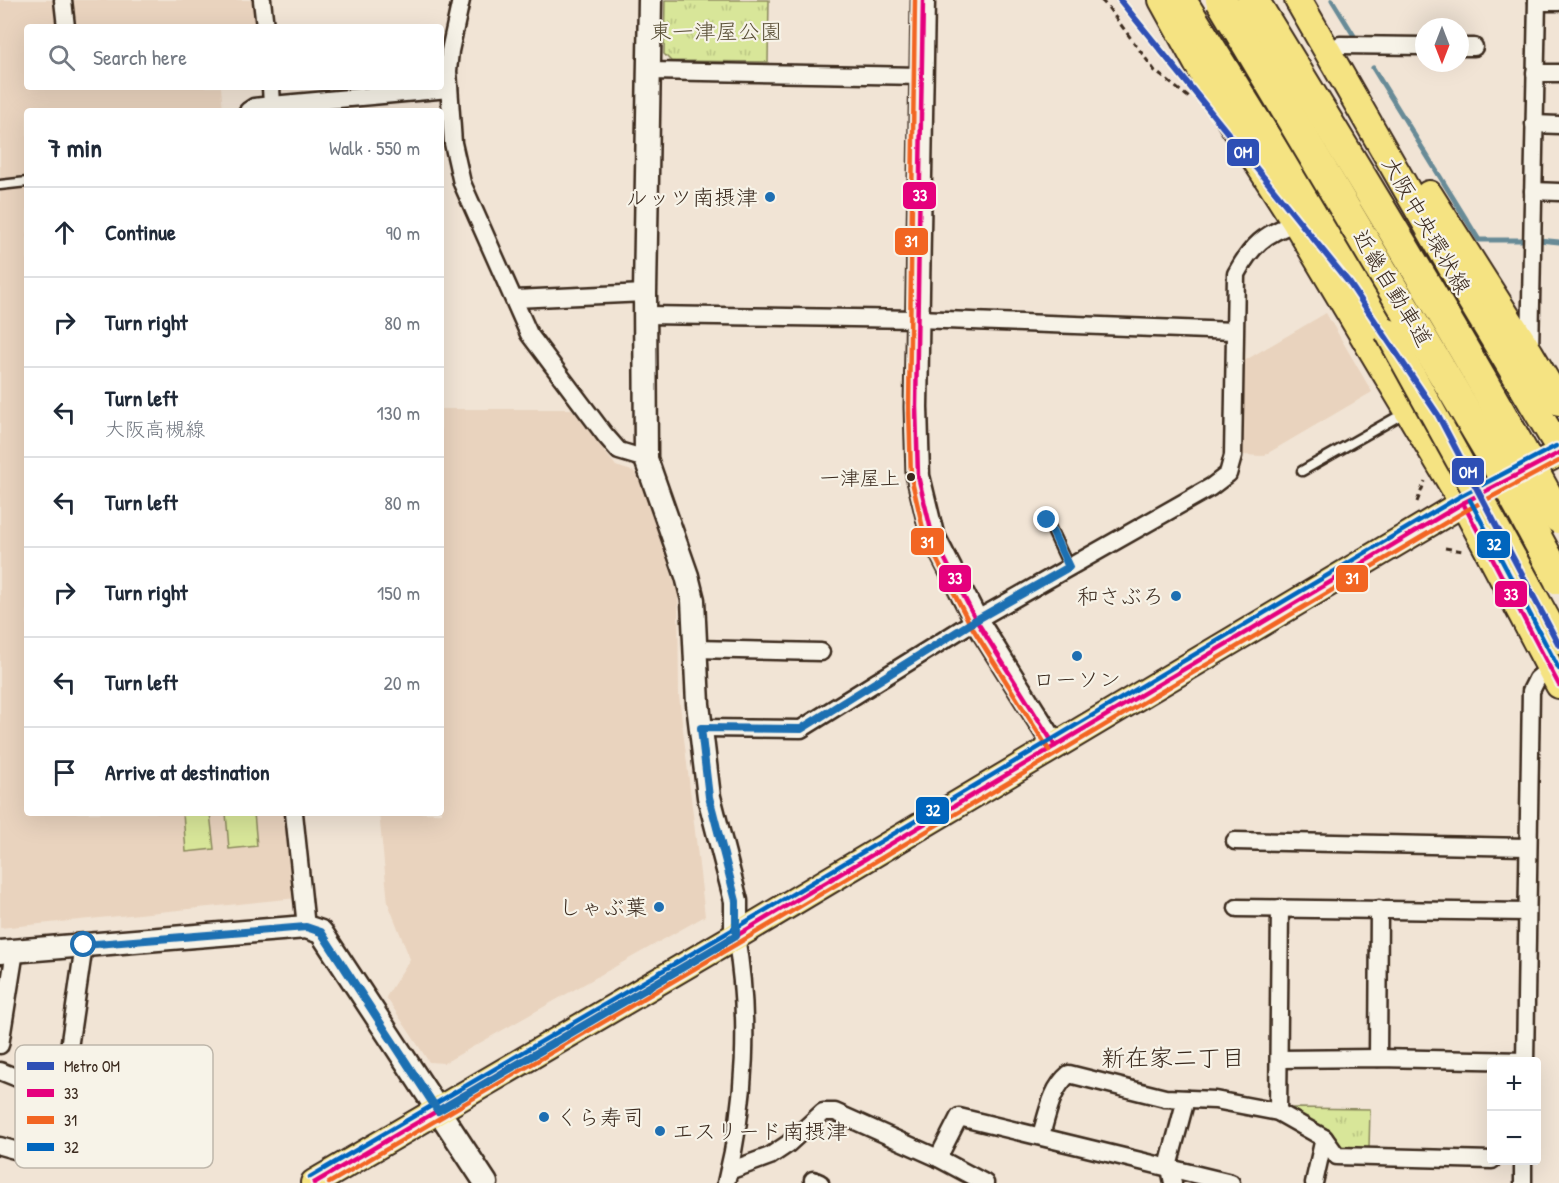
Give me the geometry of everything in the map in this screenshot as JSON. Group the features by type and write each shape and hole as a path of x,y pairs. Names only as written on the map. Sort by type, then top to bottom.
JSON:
{"highway":[{"name":"近畿自動車道","path":"1221,0 1491,454 1559,579"},
{"name":"近畿自動車道","path":"1253,0 1511,429 1559,518"}],"main road":[{"path":"1162,0 1220,105 1296,222 1463,503 1555,676"},
{"path":"1183,0 1388,332 1559,641"},
{"name":"大阪中央環状線","path":"1298,0 1559,450"},
{"path":"1314,0 1444,218 1559,402"},
{"path":"314,1183 736,936 1463,503 1559,450"}],"street":[{"path":"63,0 66,24"},
{"path":"262,0 265,24"},
{"path":"461,0 450,51 449,89 453,142 462,183 529,334 619,451 646,459"},
{"path":"650,0 645,304 646,459 687,576 693,600 698,704 709,797 736,901 736,936 743,975 744,1042 741,1096 728,1177"},
{"path":"923,0 918,476 932,534 976,620 1055,746"},
{"path":"1530,353 1537,1 1559,2"},
{"path":"1340,45 1415,46"},
{"path":"649,71 922,76"},
{"path":"1535,73 1559,73"},
{"path":"444,89 449,89"},
{"path":"271,90 272,105"},
{"path":"252,108 438,90"},
{"path":"1534,124 1559,125"},
{"path":"1533,191 1559,192"},
{"path":"701,728 801,729 976,620 1211,487 1228,474 1233,456 1236,274 1246,255 1259,241 1296,222"},
{"path":"515,299 918,319 1234,331"},
{"path":"695,649 821,652"},
{"path":"1525,1057 1531,691 1537,679 1555,676"},
{"path":"294,816 306,927"},
{"path":"1235,841 1527,847"},
{"path":"1237,908 1527,912"},
{"path":"1278,1112 1280,908"},
{"path":"1378,1058 1379,909"},
{"path":"0,1045 7,951 306,927 321,932 486,1183"},
{"path":"69,1045 84,945"},
{"path":"1279,1059 1487,1060"},
{"path":"0,1071 15,1077"},
{"path":"1041,1136 1054,1093 1059,1082 1069,1074 1165,1098 1215,1100 1278,1112 1324,1138 1337,1156 1487,1160"},
{"path":"1171,1176 1169,1163 1186,1099"},
{"path":"728,1177 771,1156 788,1144 823,1112 835,1112 938,1158 985,1183"},
{"path":"938,1158 959,1117 1041,1136 1171,1176 1231,1183"},
{"path":"1314,1183 1324,1138"},
{"path":"0,1146 15,1150"},
{"path":"1523,1165 1523,1183"}],"lane":[{"path":"0,185 24,182"},
{"path":"1302,471 1408,411"},
{"path":"1047,520 1069,567"}],"path":[{"path":"1101,0 1107,6"}],"shaded area":[{"path":"0,0 253,0 255,24 24,24 24,90 221,90 223,108 24,108 24,816 289,816 297,898 0,928"},
{"path":"1326,313 1372,392 1263,456 1242,455 1244,361"},
{"path":"444,409 572,409 616,466 635,472 645,492 678,594 679,696 705,916 444,1063 429,1062 386,997 410,959 388,903 379,816 444,816"}],"green space":[{"name":"東一津屋公園","path":"665,0 769,0 768,62 671,61 664,54"},
{"path":"183,816 210,816 214,849 186,852"},
{"path":"226,816 254,816 257,846 229,849"},
{"path":"1293,1108 1370,1109 1369,1149 1339,1148 1296,1114"}],"waterway":[{"path":"1332,0 1356,39"},
{"path":"1373,68 1479,240 1524,240"},
{"path":"1539,240 1559,242"}],"metro line":[{"name":"OM","path":"1120,0 1350,284 1438,415 1559,645"}],"transit line":[{"name":"31","path":"915,0 909,407 911,477 925,537 970,624 1049,750"},
{"name":"33","path":"923,0 916,407 918,476 932,534 976,620 1055,746"},
{"name":"32","path":"310,1177 732,930 1459,497 1556,446"},
{"name":"33","path":"314,1183 736,936 1463,503 1559,453"},
{"name":"31","path":"329,1183 1467,510 1559,461"},
{"name":"32","path":"1470,500 1559,669"},
{"name":"33","path":"1463,503 1559,685"}],"place":[{"name":"ルッツ南摂津","path":"770,197"},
{"name":"一津屋上","path":"911,477"},
{"name":"和さぶろ","path":"1176,596"},
{"name":"ローソン","path":"1077,656"},
{"name":"しゃぶ葉","path":"659,907"},
{"name":"くら寿司","path":"544,1117"},
{"name":"エスリード南摂津","path":"660,1131"}],"district":[{"name":"新在家二丁目","path":"1173,1057"}],"route":[{"path":"84,945 306,927 321,932 438,1111 736,936 736,901 709,797 701,728 801,729 976,620 1069,567 1047,520"}]}
